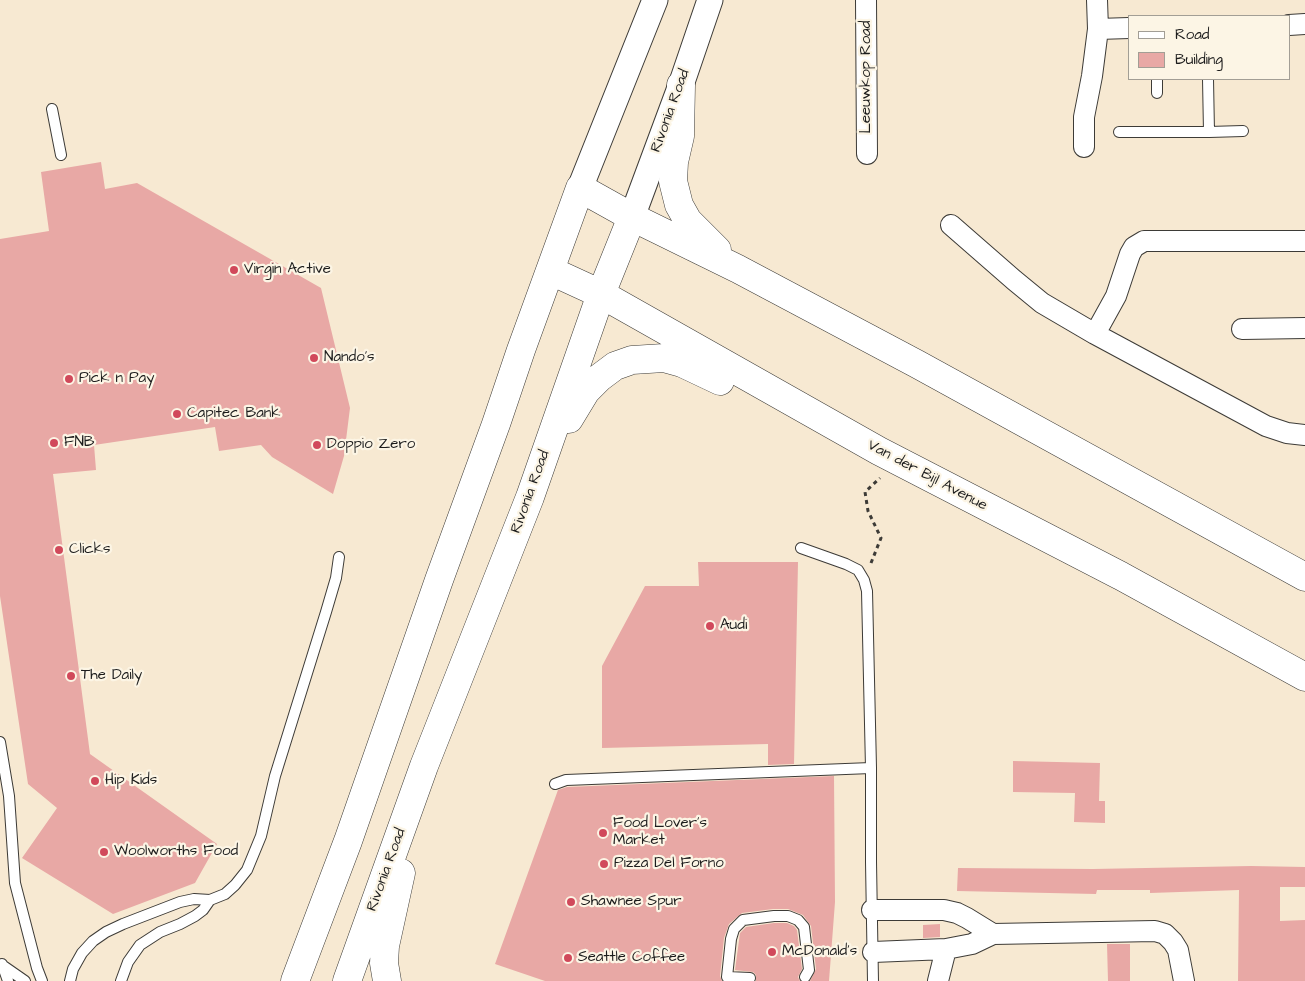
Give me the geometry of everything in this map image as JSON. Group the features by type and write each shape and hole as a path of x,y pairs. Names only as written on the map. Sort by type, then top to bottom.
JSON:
{"main road":[{"path":"681,85 680,136 674,162 674,181 679,205 688,221 738,269"},
{"path":"293,977 348,841 439,580 580,188 632,217 738,269 926,369 1305,577"},
{"name":"Rivonia Road","path":"347,981 424,766 530,496 601,294 632,217"},
{"name":"Van der Bijl Avenue","path":"551,271 601,294 889,456 1121,576 1305,677"},
{"path":"530,496 576,406 586,391 615,366 632,360 648,358 664,358 682,363 889,456"},
{"path":"387,981 384,963 385,946 424,766"}],"street":[{"path":"580,188 654,0"},
{"name":"Rivonia Road","path":"632,217 710,0"},
{"name":"Leeuwkop Road","path":"866,0 867,154"},
{"path":"1084,147 1084,117 1098,29 1097,0"},
{"path":"1290,25 1305,24"},
{"path":"1098,29 1128,28"},
{"path":"951,225 1042,303 1095,334 1266,426 1287,433 1305,435"},
{"path":"1095,334 1116,296 1130,254 1134,247 1144,241 1305,240"},
{"path":"1242,329 1305,328"},
{"path":"872,910 944,910 957,913 993,934"},
{"path":"873,952 946,949 972,944 993,934 1155,931 1165,934 1178,950 1184,981"},
{"path":"938,981 946,949"}],"lane":[{"path":"1157,80 1157,93"},
{"path":"1208,80 1209,132"},
{"path":"52,109 61,156"},
{"path":"1119,132 1243,131"},
{"path":"801,548 858,570 864,580 867,591 873,981"},
{"path":"70,981 73,969 82,953 93,941 106,932 180,902 210,900 224,894 235,885 247,870 255,854 276,776 336,578 339,557"},
{"path":"0,742 8,796 15,883 42,981"},
{"path":"555,784 566,780 871,768"},
{"path":"121,981 128,962 140,945 160,932 196,916 210,900"},
{"path":"750,978 727,977 731,939 734,929 743,920 774,916 788,916 798,920 804,927 809,970 805,977"},
{"path":"1,963 8,981"},
{"path":"1,963 25,981"}],"path":[{"path":"864,580 881,538 868,511 865,492 889,456"}],"building":[{"path":"101,162 105,189 137,183 321,288 350,408 344,456 333,494 272,457 261,445 219,451 215,427 94,445 96,470 53,474 90,754 217,844 195,883 113,914 22,858 57,808 28,784 0,596 0,239 49,231 41,172"},
{"name":"Audi","path":"698,562 798,562 794,764 768,765 768,744 602,748 602,666 645,586 699,586"},
{"path":"1013,761 1100,763 1099,801 1105,801 1105,823 1074,822 1075,793 1013,792"},
{"path":"834,776 835,902 829,981 810,981 816,969 811,926 803,915 788,909 742,913 729,924 724,938 720,976 722,981 545,981 495,964 558,790 567,787"},
{"path":"1251,866 1305,867 1305,887 1280,887 1280,921 1305,920 1305,981 1238,981 1239,890 1150,893 1150,890 1097,890 1096,894 957,891 958,868 1093,869"},
{"name":"McDonald's","path":"787,923 794,926 797,930 802,969 798,977 800,981 756,981 756,975 753,972 735,970 740,933 746,927"},
{"path":"940,924 940,937 923,938 923,925"},
{"path":"1107,944 1130,944 1130,981 1108,981"}],"place":[{"name":"Virgin Active","path":"234,270"},
{"name":"Nando's","path":"314,358"},
{"name":"Pick n Pay","path":"69,379"},
{"name":"Capitec Bank","path":"177,414"},
{"name":"FNB","path":"54,443"},
{"name":"Doppio Zero","path":"317,445"},
{"name":"Clicks","path":"59,550"},
{"name":"Audi","path":"710,626"},
{"name":"The Daily","path":"71,676"},
{"name":"Hip Kids","path":"95,781"},
{"name":"Food Lover's Market","path":"603,833"},
{"name":"Woolworths Food","path":"104,852"},
{"name":"Pizza Del Forno","path":"604,864"},
{"name":"Shawnee Spur","path":"571,902"},
{"name":"McDonald's","path":"772,952"},
{"name":"Seattle Coffee","path":"568,958"}]}
